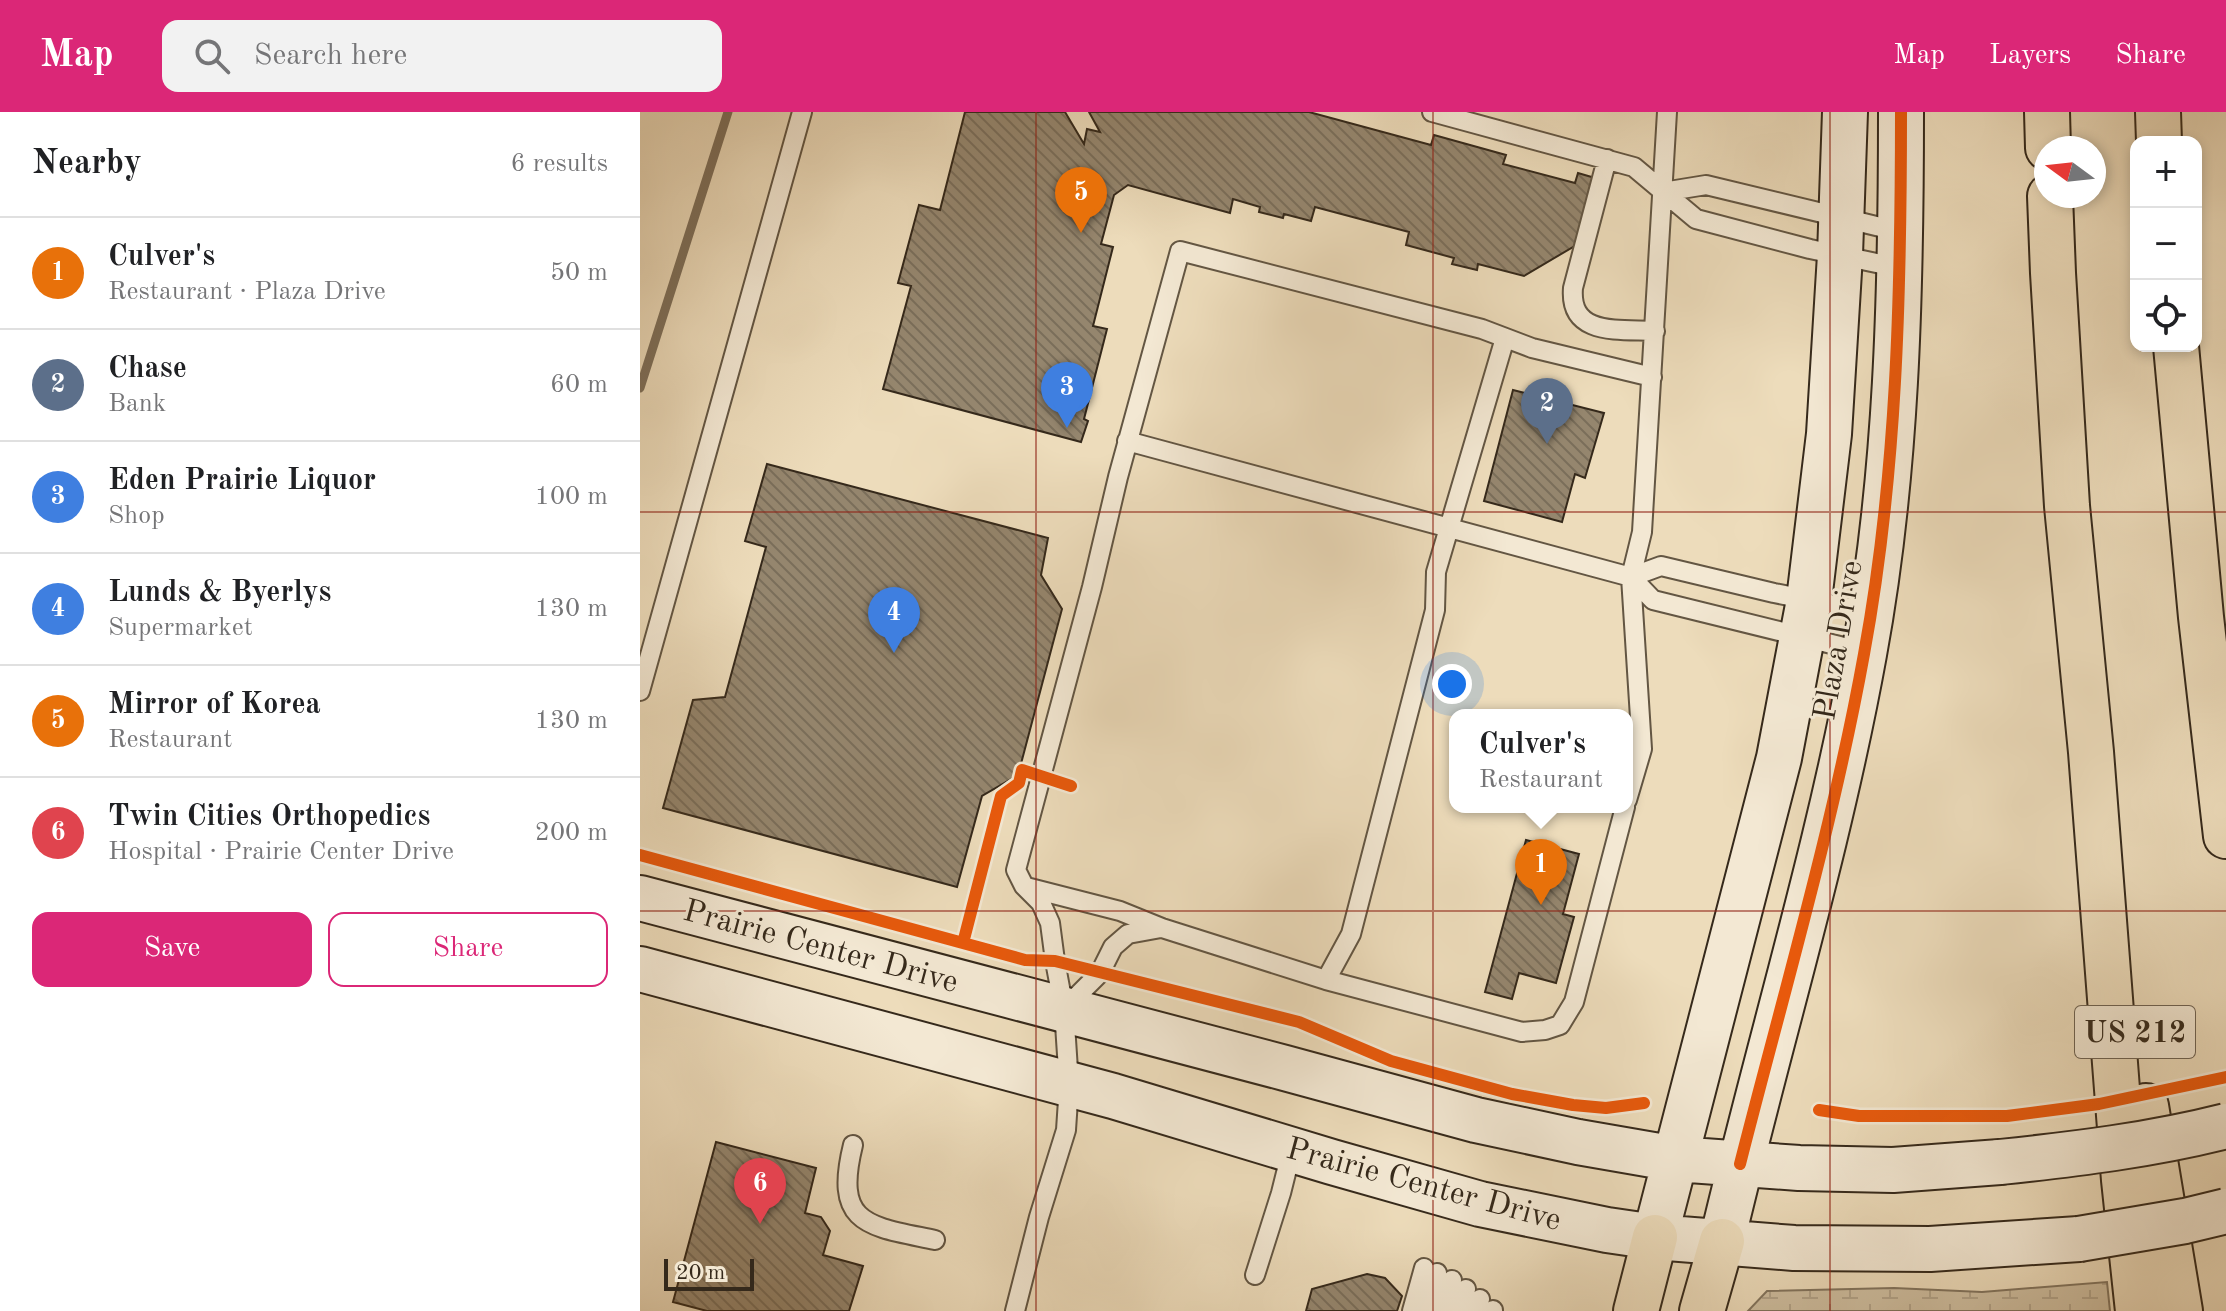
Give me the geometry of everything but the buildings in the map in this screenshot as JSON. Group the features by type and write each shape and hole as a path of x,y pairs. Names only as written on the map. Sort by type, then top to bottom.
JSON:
{"highway":[{"path":"2047,112 2048,136"},
{"path":"2158,112 2159,136"},
{"name":"US 212","path":"2050,208 2067,506 2091,752 2180,1311"},
{"path":"2177,352 2201,617 2226,836"},
{"path":"2201,617 2226,729"},
{"path":"2091,752 2124,1180 2138,1311"},
{"path":"1636,1311 1655,1237"},
{"path":"1702,1311 1722,1241"}],"main road":[{"name":"Plaza Drive","path":"1655,1237 1779,758 1806,619 1829,434 1845,112"},
{"name":"Plaza Drive","path":"1722,1241 1831,809 1867,632 1891,444 1901,250 1901,112"},
{"name":"Prairie Center Drive","path":"640,898 1476,1120 1676,1159 1893,1170 2101,1151 2226,1126"},
{"name":"Prairie Center Drive","path":"640,969 1069,1085 1480,1204 1607,1230 1794,1248 1930,1249 2079,1239 2226,1211"}],"lane":[{"path":"640,691 802,112"},
{"path":"1432,112 1634,167 1696,219 1810,249 1841,237 1901,250"},
{"path":"1633,779 1642,749 1631,577 1642,532 1667,112"},
{"path":"1607,159 1573,288 1574,311 1587,323 1597,327 1655,331"},
{"path":"1663,192 1706,185 1841,237 1901,250"},
{"path":"1015,1311 1066,1130 1069,1085 1064,1009 1050,923 1041,903 1024,886 1016,870 1092,587 1127,441 1180,251 1470,326 1532,348 1652,377"},
{"path":"1326,980 1351,934 1435,610 1436,572 1505,338"},
{"path":"1127,441 1631,577 1653,600 1806,619 1867,632"},
{"path":"1631,577 1661,566 1806,619 1867,632"},
{"path":"1024,886 1120,911 1162,928 1326,980 1522,1032 1545,1030 1560,1025 1574,1002 1623,813"},
{"path":"1064,1009 1100,973 1113,947 1128,934 1162,928"},
{"path":"853,1145 846,1172 848,1196 858,1215 875,1227 935,1240"},
{"path":"1255,1275 1292,1149"},
{"path":"1412,1311 1465,1293"},
{"path":"1427,1311 1465,1293"},
{"path":"1443,1311 1465,1293"},
{"path":"1459,1311 1465,1293"}],"green space":[{"path":"2107,1282 2110,1311 1748,1311 1767,1291 1894,1288 1982,1292"}],"waterway":[{"path":"640,388 728,112"}],"cycle path":[{"path":"1740,1164 1838,782 1875,587 1895,384 1901,112"},
{"path":"963,943 1001,796 1019,783 1022,770 1071,786"},
{"path":"640,855 1025,960 1055,961 1299,1022 1391,1061 1512,1094 1606,1108 1644,1103"},
{"path":"1819,1110 1859,1116 2007,1116 2099,1104 2226,1077"}],"place":[{"name":"Mirror of Korea","path":"1081,233"},
{"name":"Eden Prairie Liquor","path":"1067,428"},
{"name":"Chase","path":"1547,444"},
{"name":"Lunds & Byerlys","path":"894,653"},
{"name":"Culver's","path":"1541,905"},
{"name":"Twin Cities Orthopedics","path":"760,1224"}]}
